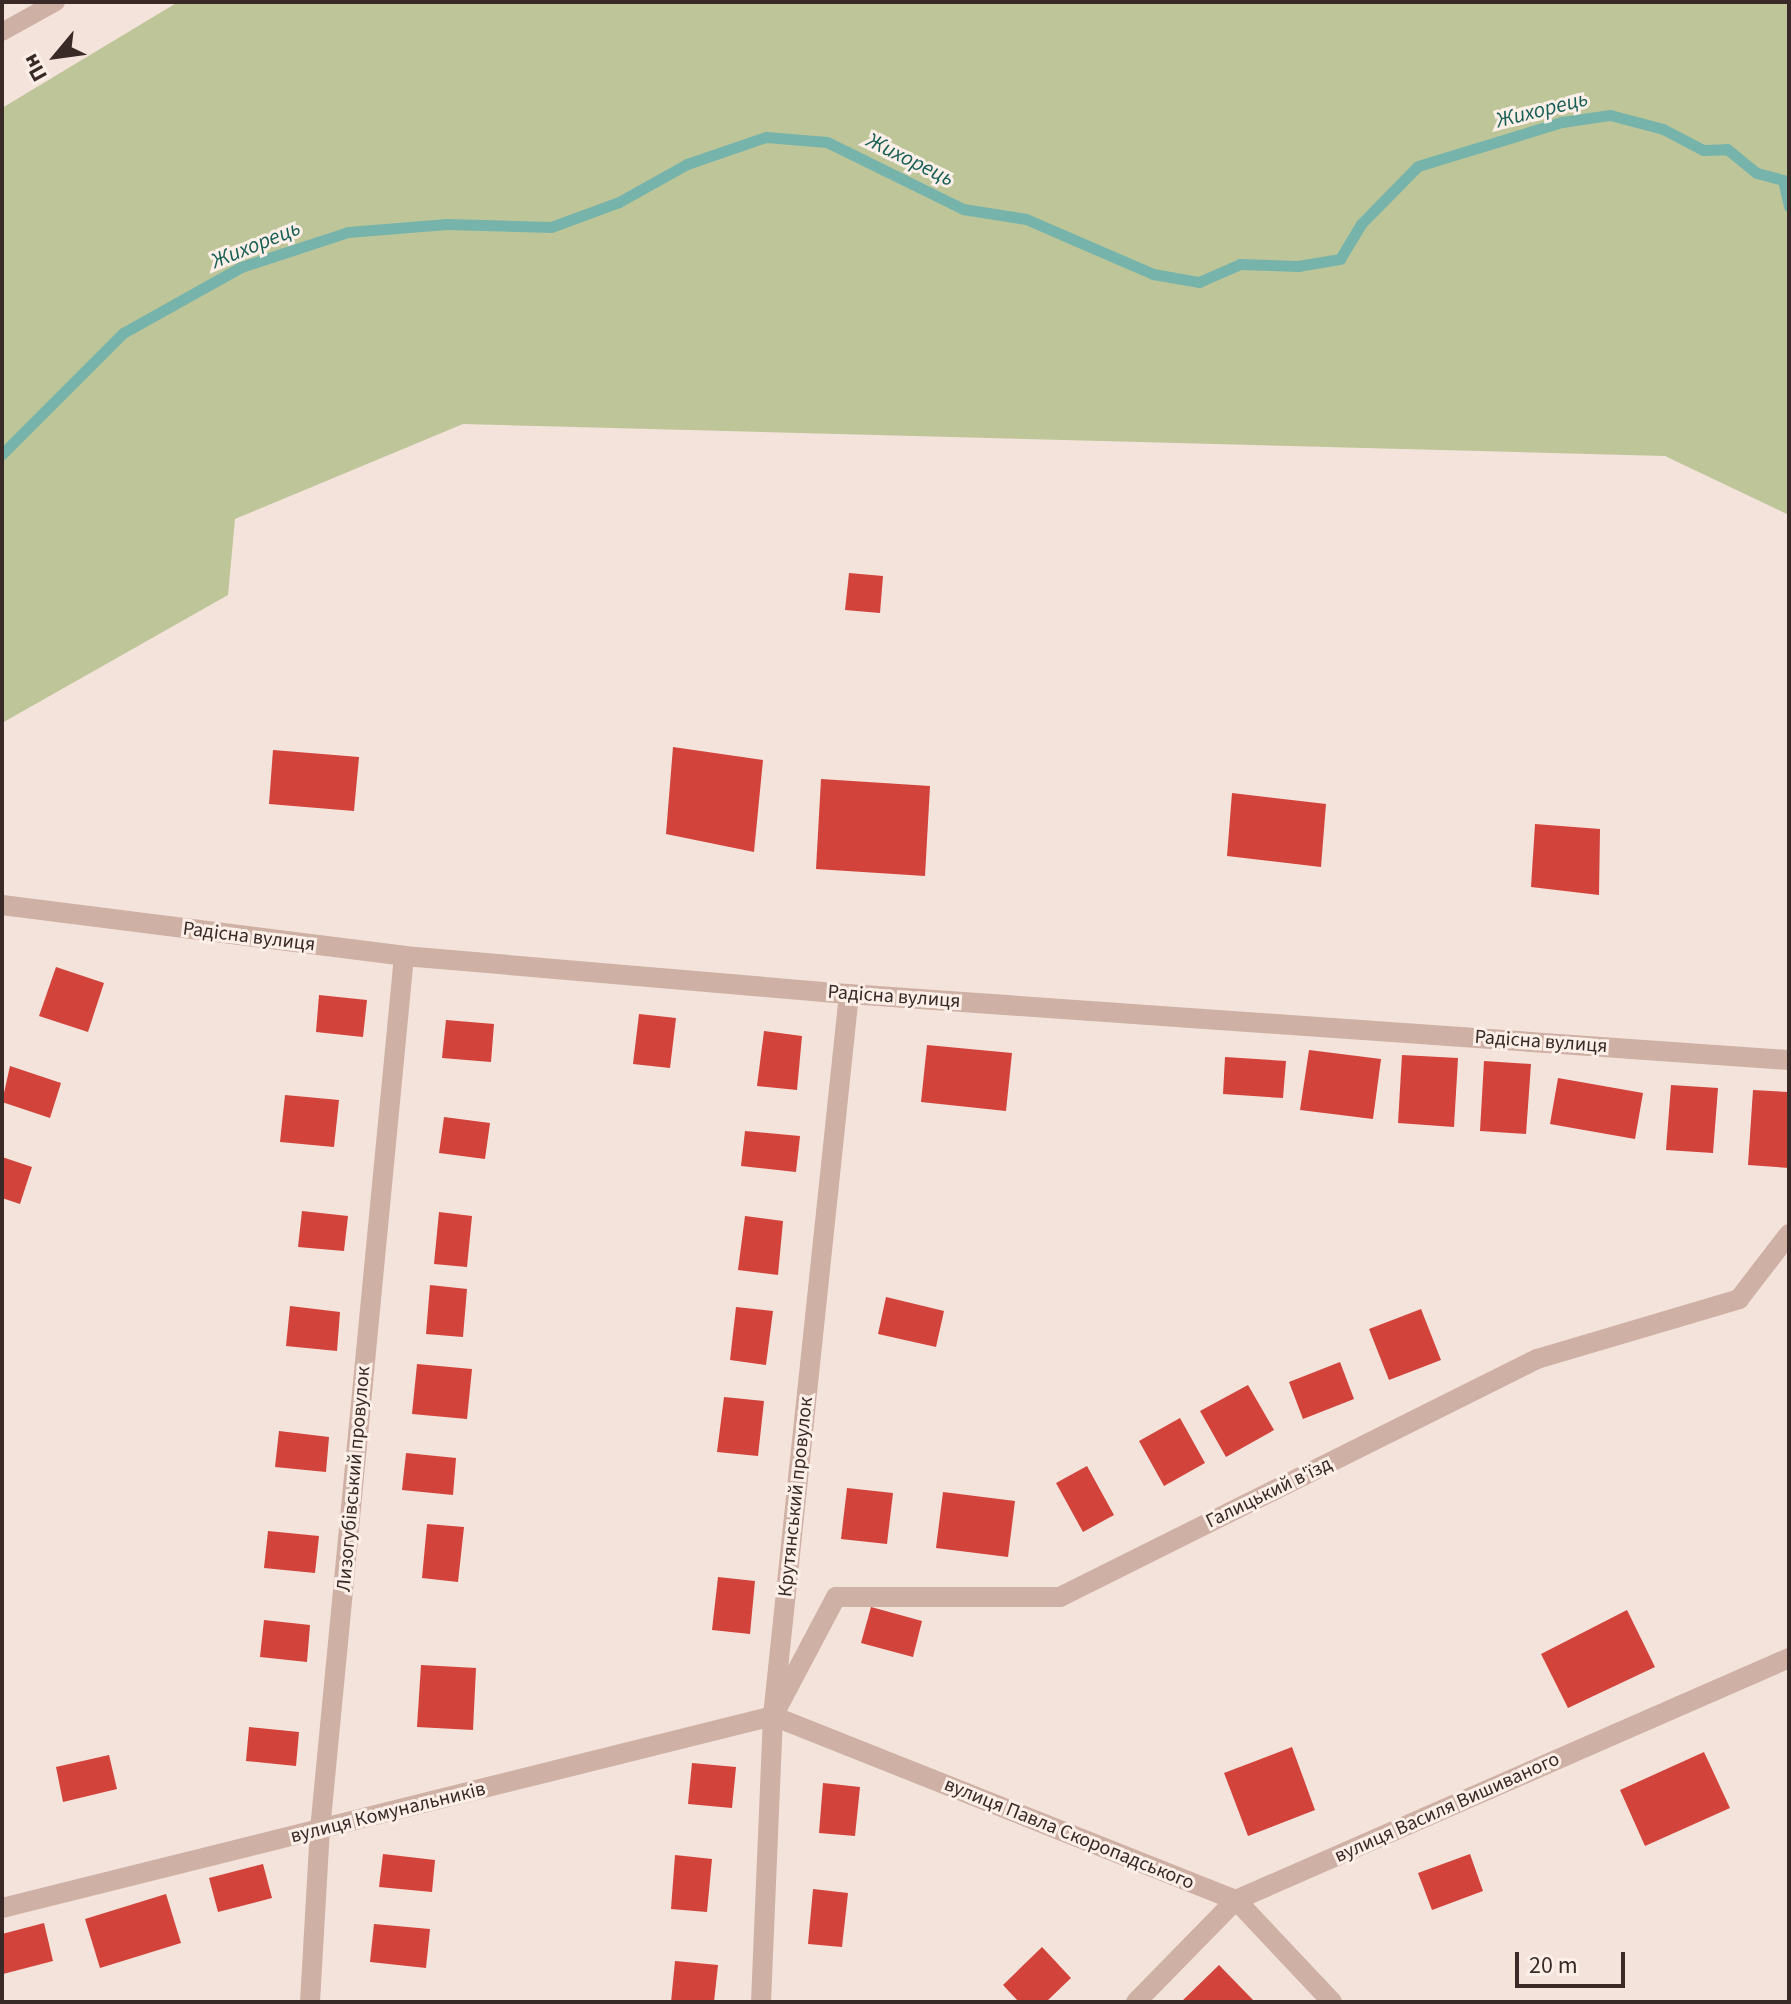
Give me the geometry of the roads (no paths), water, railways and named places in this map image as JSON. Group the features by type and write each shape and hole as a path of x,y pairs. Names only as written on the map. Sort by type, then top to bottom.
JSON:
{"street":[{"name":"Радісна вулиця","path":"2,905 404,956 849,994 1789,1060"},
{"name":"Лизогубівський провулок","path":"310,2002 320,1830 404,956"},
{"name":"Крутянський провулок","path":"761,2002 773,1716 849,994"},
{"name":"Галицький в'їзд","path":"773,1716 836,1597 1060,1597 1537,1359 1739,1299 1789,1234"},
{"name":"вулиця Василя Вишиваного","path":"1136,2002 1236,1900 1789,1658"},
{"name":"вулиця Комунальників","path":"2,1908 773,1716"},
{"name":"вулиця Павла Скоропадського","path":"773,1716 1236,1900 1332,2002"}],"lane":[{"path":"2,32 56,2"}],"waterway":[{"name":"Жихорець","path":"2,454 123,333 241,267 348,232 447,224 551,227 619,202 687,164 766,137 827,142 963,209 1026,219 1153,274 1199,282 1240,264 1298,266 1340,259 1361,224 1418,166 1562,122 1610,115 1663,129 1703,150 1727,149 1757,173 1783,180 1789,206"}]}
